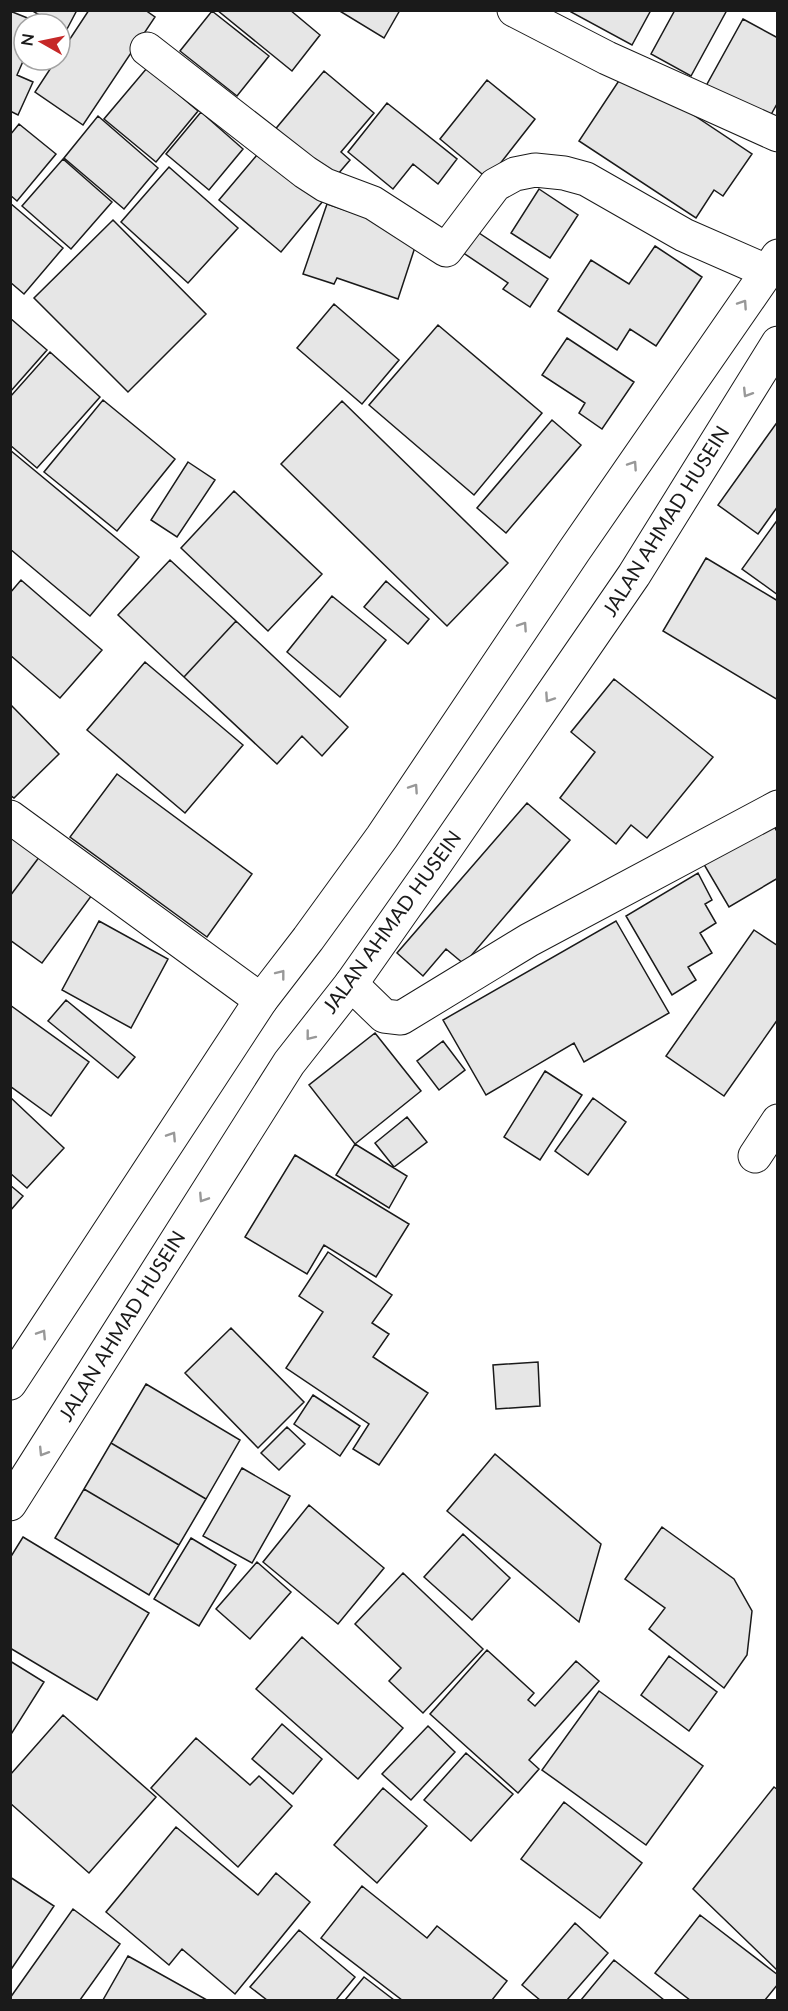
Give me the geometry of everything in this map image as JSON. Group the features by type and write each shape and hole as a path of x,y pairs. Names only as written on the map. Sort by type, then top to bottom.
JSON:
{"main road":[{"path":"514,10 607,58 777,135"},
{"path":"10,1383 261,1000 382,837 772,263 684,235 586,178 564,172 535,170 515,174 495,185 446,250 373,203 325,185 147,49"},
{"name":"JALAN AHMAD HUSEIN","path":"10,1504 289,1063 351,984 634,575 777,343"},
{"path":"351,984 384,1016 401,1018 529,940 777,807"},
{"path":"10,817 261,1000"},
{"path":"755,1156 777,1121"}],"building":[{"path":"31,10 77,10 72,20 72,12 34,12"},
{"path":"89,10 145,10 155,17 83,125 35,92 48,72 72,72 72,36"},
{"path":"217,10 290,10 320,35 292,71"},
{"path":"338,10 400,10 384,38"},
{"path":"572,10 651,10 632,45 571,12"},
{"path":"675,10 727,10 691,76 651,54"},
{"path":"10,11 12,12 12,72 18,72 17,75 33,82 18,115 10,111"},
{"path":"212,11 269,56 237,96 180,51"},
{"path":"743,19 778,38 778,102 768,120 706,86"},
{"path":"147,68 198,111 156,162 104,119"},
{"path":"626,70 752,154 723,196 714,190 696,218 579,141"},
{"path":"324,71 374,113 341,152 350,160 332,181 273,132"},
{"path":"487,80 535,119 488,179 440,139"},
{"path":"387,103 457,159 438,184 413,164 393,189 348,152"},
{"path":"201,112 243,149 209,190 166,154"},
{"path":"98,116 158,168 124,209 64,158"},
{"path":"19,124 56,154 17,201 10,195 10,135"},
{"path":"262,149 323,201 281,252 219,200"},
{"path":"63,159 112,202 71,249 22,206"},
{"path":"169,167 238,228 188,283 121,222"},
{"path":"539,189 578,215 550,258 511,233"},
{"path":"10,203 63,248 24,294 10,282"},
{"path":"327,204 419,235 398,299 337,278 334,284 303,274"},
{"path":"113,220 206,314 128,392 34,298"},
{"path":"467,225 548,279 530,307 503,289 508,283 453,246"},
{"path":"655,246 702,277 656,346 630,329 617,350 558,311 591,260 629,284"},
{"path":"334,304 399,360 362,404 297,348"},
{"path":"10,318 47,350 10,392"},
{"path":"438,325 542,413 474,495 369,405"},
{"path":"567,338 634,382 602,429 579,413 585,403 542,375"},
{"path":"50,352 100,397 37,468 10,445 10,397"},
{"path":"103,400 175,459 117,531 44,472"},
{"path":"342,401 508,563 447,626 281,464"},
{"path":"552,420 581,445 506,533 477,508"},
{"path":"778,421 778,506 758,534 718,505"},
{"path":"10,450 139,557 90,616 10,549"},
{"path":"188,462 215,480 177,537 151,520"},
{"path":"234,491 322,574 268,631 181,548"},
{"path":"778,519 778,595 742,569"},
{"path":"706,558 778,601 778,700 663,631"},
{"path":"170,560 236,621 184,677 118,615"},
{"path":"21,580 102,650 60,698 10,655 10,593"},
{"path":"386,581 429,619 408,644 364,607"},
{"path":"332,596 386,640 340,697 287,652"},
{"path":"236,621 348,727 322,756 302,736 277,764 184,677"},
{"path":"145,662 243,745 185,813 87,730"},
{"path":"614,679 713,757 647,838 631,825 616,844 560,798 595,752 571,732"},
{"path":"10,704 59,754 14,798 10,795"},
{"path":"117,774 252,874 207,937 70,837"},
{"path":"527,803 570,840 464,964 446,949 423,976 397,953"},
{"path":"771,821 778,833 778,878 729,907 702,861"},
{"path":"10,834 40,856 10,896"},
{"path":"40,856 92,895 42,963 10,940 10,896"},
{"path":"698,873 712,900 705,904 716,923 700,933 712,953 688,967 696,980 672,995 626,916"},
{"path":"99,921 168,959 131,1028 62,990"},
{"path":"616,921 669,1013 584,1062 574,1043 486,1095 443,1020"},
{"path":"754,930 778,946 778,1019 724,1096 666,1056"},
{"path":"66,1000 135,1057 118,1078 48,1021"},
{"path":"10,1005 89,1062 51,1116 10,1086"},
{"path":"375,1033 421,1091 355,1144 309,1085"},
{"path":"443,1041 465,1070 439,1090 417,1061"},
{"path":"545,1071 582,1095 540,1160 504,1137"},
{"path":"10,1097 64,1148 27,1188 10,1173"},
{"path":"593,1098 626,1122 588,1175 555,1151"},
{"path":"407,1117 427,1142 394,1167 375,1143"},
{"path":"355,1144 407,1176 389,1208 336,1175"},
{"path":"295,1155 409,1224 376,1277 324,1245 307,1274 245,1237"},
{"path":"10,1185 23,1196 10,1211"},
{"path":"328,1252 392,1295 372,1323 389,1334 373,1357 428,1393 379,1465 353,1449 369,1424 286,1368 323,1312 299,1296"},
{"path":"231,1328 304,1402 258,1448 185,1373"},
{"path":"538,1362 540,1406 496,1409 493,1365"},
{"path":"146,1384 240,1440 206,1499 111,1443"},
{"path":"313,1395 360,1426 340,1456 294,1424"},
{"path":"287,1427 305,1444 279,1470 261,1453"},
{"path":"111,1443 206,1499 179,1545 84,1489"},
{"path":"495,1454 601,1544 579,1622 447,1511"},
{"path":"242,1468 290,1496 252,1563 203,1536"},
{"path":"84,1489 179,1545 149,1595 55,1538"},
{"path":"309,1505 384,1568 338,1624 263,1562"},
{"path":"662,1527 734,1579 752,1611 747,1655 724,1688 649,1629 665,1608 625,1579"},
{"path":"463,1534 510,1578 472,1620 424,1577"},
{"path":"23,1537 149,1613 97,1700 10,1648 10,1558"},
{"path":"191,1538 236,1565 199,1626 154,1599"},
{"path":"257,1562 291,1592 250,1639 216,1609"},
{"path":"403,1573 483,1649 423,1713 389,1681 401,1668 355,1624"},
{"path":"302,1637 403,1728 358,1779 256,1689"},
{"path":"487,1650 534,1693 528,1700 535,1706 576,1661 599,1681 529,1760 539,1769 518,1793 430,1714"},
{"path":"669,1656 717,1692 689,1731 641,1695"},
{"path":"10,1661 44,1682 10,1736"},
{"path":"599,1691 703,1766 646,1845 542,1770"},
{"path":"63,1715 156,1797 89,1873 10,1803 10,1775"},
{"path":"282,1724 322,1759 293,1794 252,1759"},
{"path":"428,1726 455,1752 411,1800 382,1774"},
{"path":"196,1738 250,1785 259,1776 292,1806 238,1867 151,1788"},
{"path":"466,1753 513,1794 471,1841 424,1800"},
{"path":"774,1787 778,1790 778,1971 693,1889"},
{"path":"383,1788 427,1826 377,1883 334,1845"},
{"path":"564,1802 642,1863 600,1918 521,1859"},
{"path":"176,1827 258,1895 276,1873 310,1902 235,1994 182,1949 169,1965 106,1912"},
{"path":"10,1877 54,1906 10,1971"},
{"path":"362,1886 427,1938 437,1926 507,1981 492,2000 402,2000 321,1938"},
{"path":"73,1909 120,1944 80,2000 12,2000 10,1998"},
{"path":"700,1915 778,1975 778,1984 765,2000 690,2000 655,1973"},
{"path":"575,1923 608,1953 567,2000 540,2000 522,1985"},
{"path":"299,1930 355,1977 336,2000 267,2000 250,1987"},
{"path":"128,1956 207,2000 103,2000"},
{"path":"614,1960 664,2000 581,2000"},
{"path":"364,1977 394,2000 345,2000"}]}
